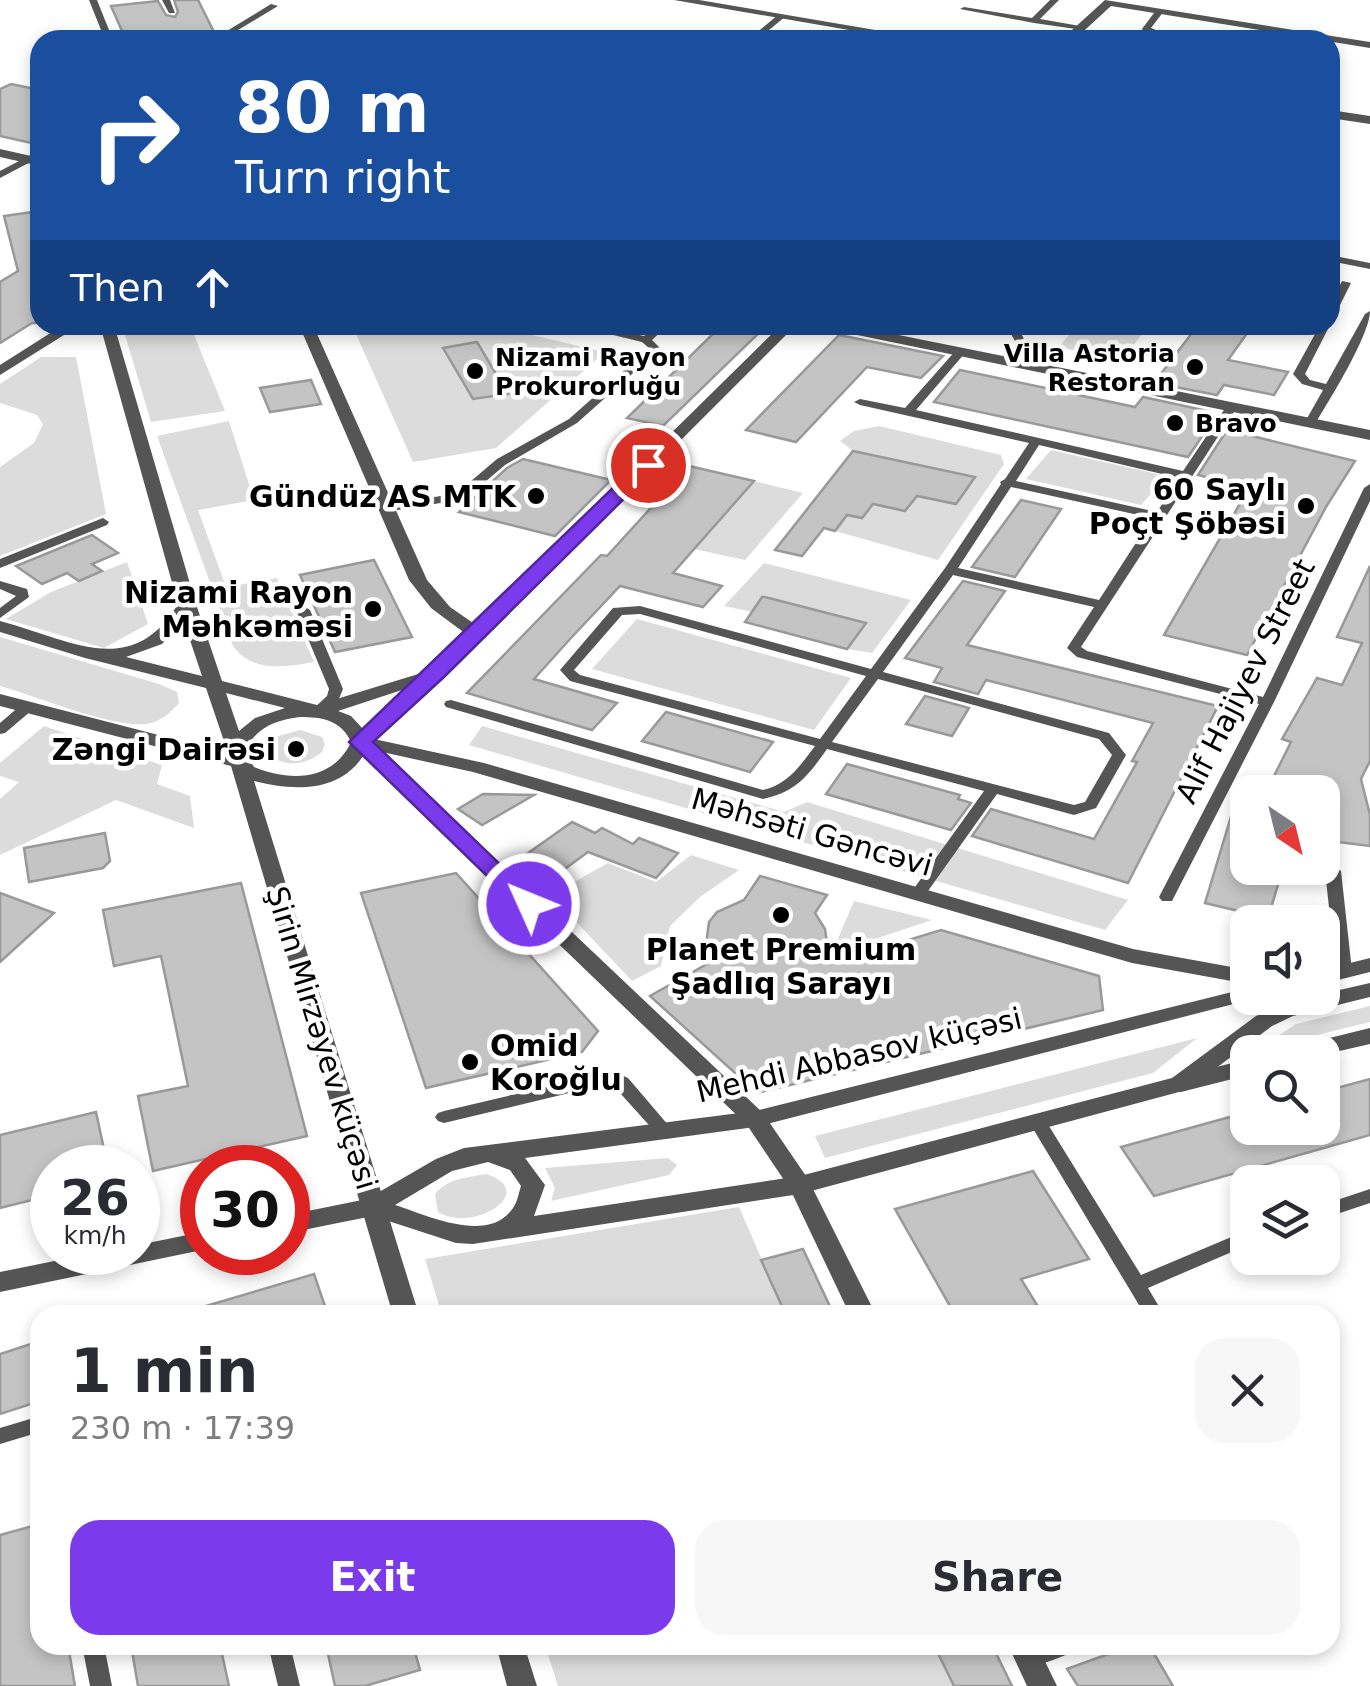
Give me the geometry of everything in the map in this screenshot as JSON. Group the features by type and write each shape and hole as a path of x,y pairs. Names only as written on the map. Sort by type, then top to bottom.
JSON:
{"street":[{"path":"679,0 867,30"},
{"path":"757,12 782,0"},
{"path":"1080,28 1110,1 1281,30"},
{"path":"1340,39 1370,44"},
{"path":"1340,116 1370,120"},
{"path":"0,154 30,157"},
{"path":"4,364 55,335"},
{"name":"Şirin Mirzəyev küçəsi","path":"110,335 186,604 238,756 403,1305"},
{"path":"311,335 418,580 430,598 458,623 478,633"},
{"path":"0,700 238,756 247,771 278,783 317,780 348,764 360,742 437,673 779,335"},
{"path":"907,335 961,351 1370,435"},
{"path":"91,654 129,652 162,639 186,604"},
{"path":"0,626 348,722 360,742 755,1119 800,1185 858,1305"},
{"path":"238,756 250,728 264,720 281,714 318,711 437,673"},
{"name":"Məhsəti Gəncəvi","path":"360,742 477,767 1132,956 1230,973"},
{"path":"1340,972 1370,965"},
{"name":"Mehdi Abbasov küçəsi","path":"1179,1084 1264,1020 1287,1010 1370,990"},
{"name":"Mehdi Abbasov küçəsi","path":"310,1220 374,1207 444,1164 483,1154 755,1119 1230,1000"},
{"path":"1340,1043 1370,1036"},
{"name":"Mehdi Abbasov küçəsi","path":"374,1207 456,1234 493,1232 800,1185 1230,1071"},
{"path":"483,1154 518,1164 533,1184 523,1215 493,1232"},
{"path":"0,1282 180,1245"},
{"path":"513,1655 522,1686"},
{"path":"1027,1655 1042,1686"}],"lane":[{"path":"93,0 105,30"},
{"path":"166,0 172,11"},
{"path":"1034,20 1055,0"},
{"path":"233,30 274,6"},
{"path":"964,10 1080,28"},
{"path":"1149,30 1160,11"},
{"path":"764,30 782,16"},
{"path":"0,175 30,161"},
{"path":"1340,260 1370,266"},
{"path":"1340,295 1346,283"},
{"path":"1311,422 1370,314"},
{"path":"389,509 461,496 501,462 572,421 656,348 646,340 623,335"},
{"path":"646,340 652,335"},
{"path":"1017,335 1034,366"},
{"path":"1320,335 1299,374 1306,382 1330,389"},
{"path":"908,412 961,351"},
{"path":"860,402 1184,475"},
{"path":"1232,406 1074,648 1082,654 1267,702"},
{"path":"451,704 763,795 780,791 804,771 876,673 1036,441"},
{"path":"1006,482 1158,516"},
{"name":"Alif Hajiyev Street","path":"1166,896 1267,702 1350,529 1365,511 1370,488"},
{"path":"0,564 103,522"},
{"path":"1350,529 1370,533"},
{"path":"950,570 1102,605"},
{"path":"0,586 22,592 23,597 0,614"},
{"path":"302,610 336,689 333,698 318,711"},
{"path":"640,610 876,673 1104,736 1119,754 1090,805 1074,810 575,678 567,670 618,612 640,610"},
{"path":"0,730 26,708"},
{"path":"918,894 993,789"},
{"path":"444,1117 613,1077 622,1082 663,1130"},
{"path":"1038,1122 1150,1305"},
{"path":"1340,1206 1370,1196"},
{"path":"1139,1284 1230,1245"},
{"path":"0,1436 30,1427"},
{"path":"95,1655 101,1686"},
{"path":"282,1655 289,1686"}],"shaded area":[{"path":"125,335 194,335 225,411 151,422"},
{"path":"356,335 532,335 605,352 496,448 413,462"},
{"path":"1069,335 1141,335 1122,361 1059,347"},
{"path":"41,357 76,357 106,514 0,556 0,467 34,443 43,424 37,415 0,403 0,384"},
{"path":"229,421 254,500 198,510 226,587 277,578 314,662 270,666 250,661 233,646 157,436"},
{"path":"879,426 1001,455 1004,464 938,560 835,531 847,515 862,518 873,504 917,496 956,504 974,478 853,451 840,441 854,431"},
{"path":"1051,450 1166,476 1141,505 1026,479"},
{"path":"754,481 803,493 745,560 694,549"},
{"path":"127,562 148,624 104,648 6,619 51,592"},
{"path":"764,563 911,600 872,653 847,649 865,622 766,597 753,612 724,606"},
{"path":"637,619 851,678 814,730 592,669"},
{"path":"0,637 159,684 177,692 179,703 156,721 131,724 0,686"},
{"path":"44,726 162,765 157,784 190,796 194,828 116,800 0,855 0,799 19,782 0,776 0,763"},
{"path":"482,726 784,812 807,802 1128,900 1105,930 469,745"},
{"name":"Zəngi Dairəsi","path":"300,730 322,737 322,752 295,763 268,753 268,745 275,737"},
{"path":"691,855 739,870 700,897 670,926 661,966 632,981 551,895 608,863 656,882"},
{"path":"854,901 932,920 854,946 837,941"},
{"path":"1370,1006 1370,1022 1317,1035 1279,1035 1296,1024"},
{"path":"1197,1038 1153,1073 825,1158 815,1136"},
{"path":"668,1158 677,1165 669,1175 551,1201 555,1188 545,1168"},
{"path":"486,1174 501,1181 506,1190 496,1208 468,1218 438,1212 435,1194 440,1189"},
{"path":"739,1207 782,1305 439,1305 425,1259"},
{"path":"548,1655 939,1655 954,1686 558,1686"}],"building":[{"path":"174,0 198,0 213,30 122,30 111,6 158,1 166,15 175,17 178,12"},
{"path":"11,84 30,88 30,143 0,136 0,89"},
{"path":"30,212 30,324 0,343 0,282 18,271 4,216"},
{"path":"712,335 757,335 663,426 627,418"},
{"path":"839,335 943,356 921,378 867,367 796,442 746,430"},
{"path":"1190,335 1246,335 1228,360 1288,372 1274,395 1224,385 1217,395 1154,383"},
{"name":"Nizami Rayon Prokurorluğu","path":"477,342 508,394 473,399 443,348"},
{"path":"960,370 1135,407 1143,397 1208,411 1200,424 1209,426 1188,457 934,402"},
{"path":"311,380 321,404 270,412 260,388"},
{"path":"1227,430 1355,461 1247,655 1164,635 1249,488 1198,475"},
{"path":"853,451 975,477 956,504 917,496 905,511 873,504 862,518 847,515 835,531 824,528 802,556 775,550"},
{"name":"Gündüz AS MTK","path":"523,459 611,480 555,536 459,512 507,468"},
{"path":"689,466 754,481 673,573 722,586 703,607 620,586 571,638 534,679 617,703 592,730 467,693 601,555 607,556"},
{"path":"1021,500 1061,509 1015,577 972,567"},
{"path":"92,535 118,553 92,564 102,571 79,581 67,573 42,584 16,566"},
{"name":"Nizami Rayon Məhkəməsi","path":"374,560 412,637 335,652 300,575"},
{"path":"1370,566 1370,761 1361,779 1370,815 1370,846 1340,842 1340,775 1274,775 1291,742 1282,739 1317,678 1342,685 1362,643 1337,637"},
{"path":"963,581 1005,591 967,645 1218,706 1128,883 972,836 991,809 1094,839 1137,762 1132,761 1153,723 986,680 978,694 934,682 942,668 905,658"},
{"path":"762,597 866,623 847,649 745,622"},
{"path":"925,696 969,708 952,736 906,724"},
{"path":"666,712 773,742 750,772 642,741"},
{"path":"847,764 960,795 958,799 971,803 951,830 826,794"},
{"path":"483,794 534,795 482,825 458,809"},
{"path":"1230,820 1230,885 1278,885 1272,905 1230,905 1230,909 1205,903"},
{"path":"572,822 595,833 602,828 633,844 639,838 678,853 656,878 588,852 543,885 517,861"},
{"path":"105,833 110,861 103,868 29,882 24,848"},
{"path":"456,873 598,1031 582,1052 426,1088 361,893"},
{"path":"760,876 827,895 815,913 825,929 830,964 941,930 1099,976 1103,1010 757,1093 650,996 714,960 706,944 709,922 717,912 744,900"},
{"path":"241,883 307,1136 267,1145 180,1145 180,1165 160,1169 160,1145 148,1145 138,1096 188,1086 161,956 114,966 103,910"},
{"path":"0,893 54,913 0,962"},
{"path":"1370,1079 1370,1135 1340,1143 1340,1087"},
{"path":"96,1112 103,1145 30,1145 30,1200 0,1208 0,1135"},
{"path":"1230,1117 1230,1145 1335,1145 1264,1165 1230,1165 1230,1175 1154,1196 1121,1147"},
{"path":"1033,1171 1089,1259 1021,1279 1037,1305 949,1305 895,1209"},
{"path":"803,1249 829,1305 781,1305 761,1260"},
{"path":"314,1274 325,1305 209,1305"},
{"path":"30,1344 30,1404 0,1414 0,1354"},
{"path":"30,1527 30,1655 70,1655 75,1686 0,1686 0,1535"},
{"path":"133,1655 222,1655 229,1686 138,1686"},
{"path":"328,1655 416,1655 420,1670 365,1686 335,1686"},
{"path":"939,1655 997,1655 1012,1686 954,1686"},
{"path":"1106,1655 1155,1655 1173,1686 1078,1686 1067,1669"}],"place":[{"name":"Villa Astoria Restoran","path":"1195,367"},
{"name":"Nizami Rayon Prokurorluğu","path":"475,371"},
{"name":"Bravo","path":"1175,423"},
{"name":"Gündüz AS MTK","path":"536,496"},
{"name":"60 Saylı Poçt Şöbəsi","path":"1306,506"},
{"name":"Nizami Rayon Məhkəməsi","path":"373,609"},
{"name":"Zəngi Dairəsi","path":"296,749"},
{"name":"Planet Premium Şadlıq Sarayı","path":"781,915"},
{"name":"Omid Koroğlu","path":"470,1062"}],"route":[{"path":"529,904 360,742 437,673 648,465"}]}
